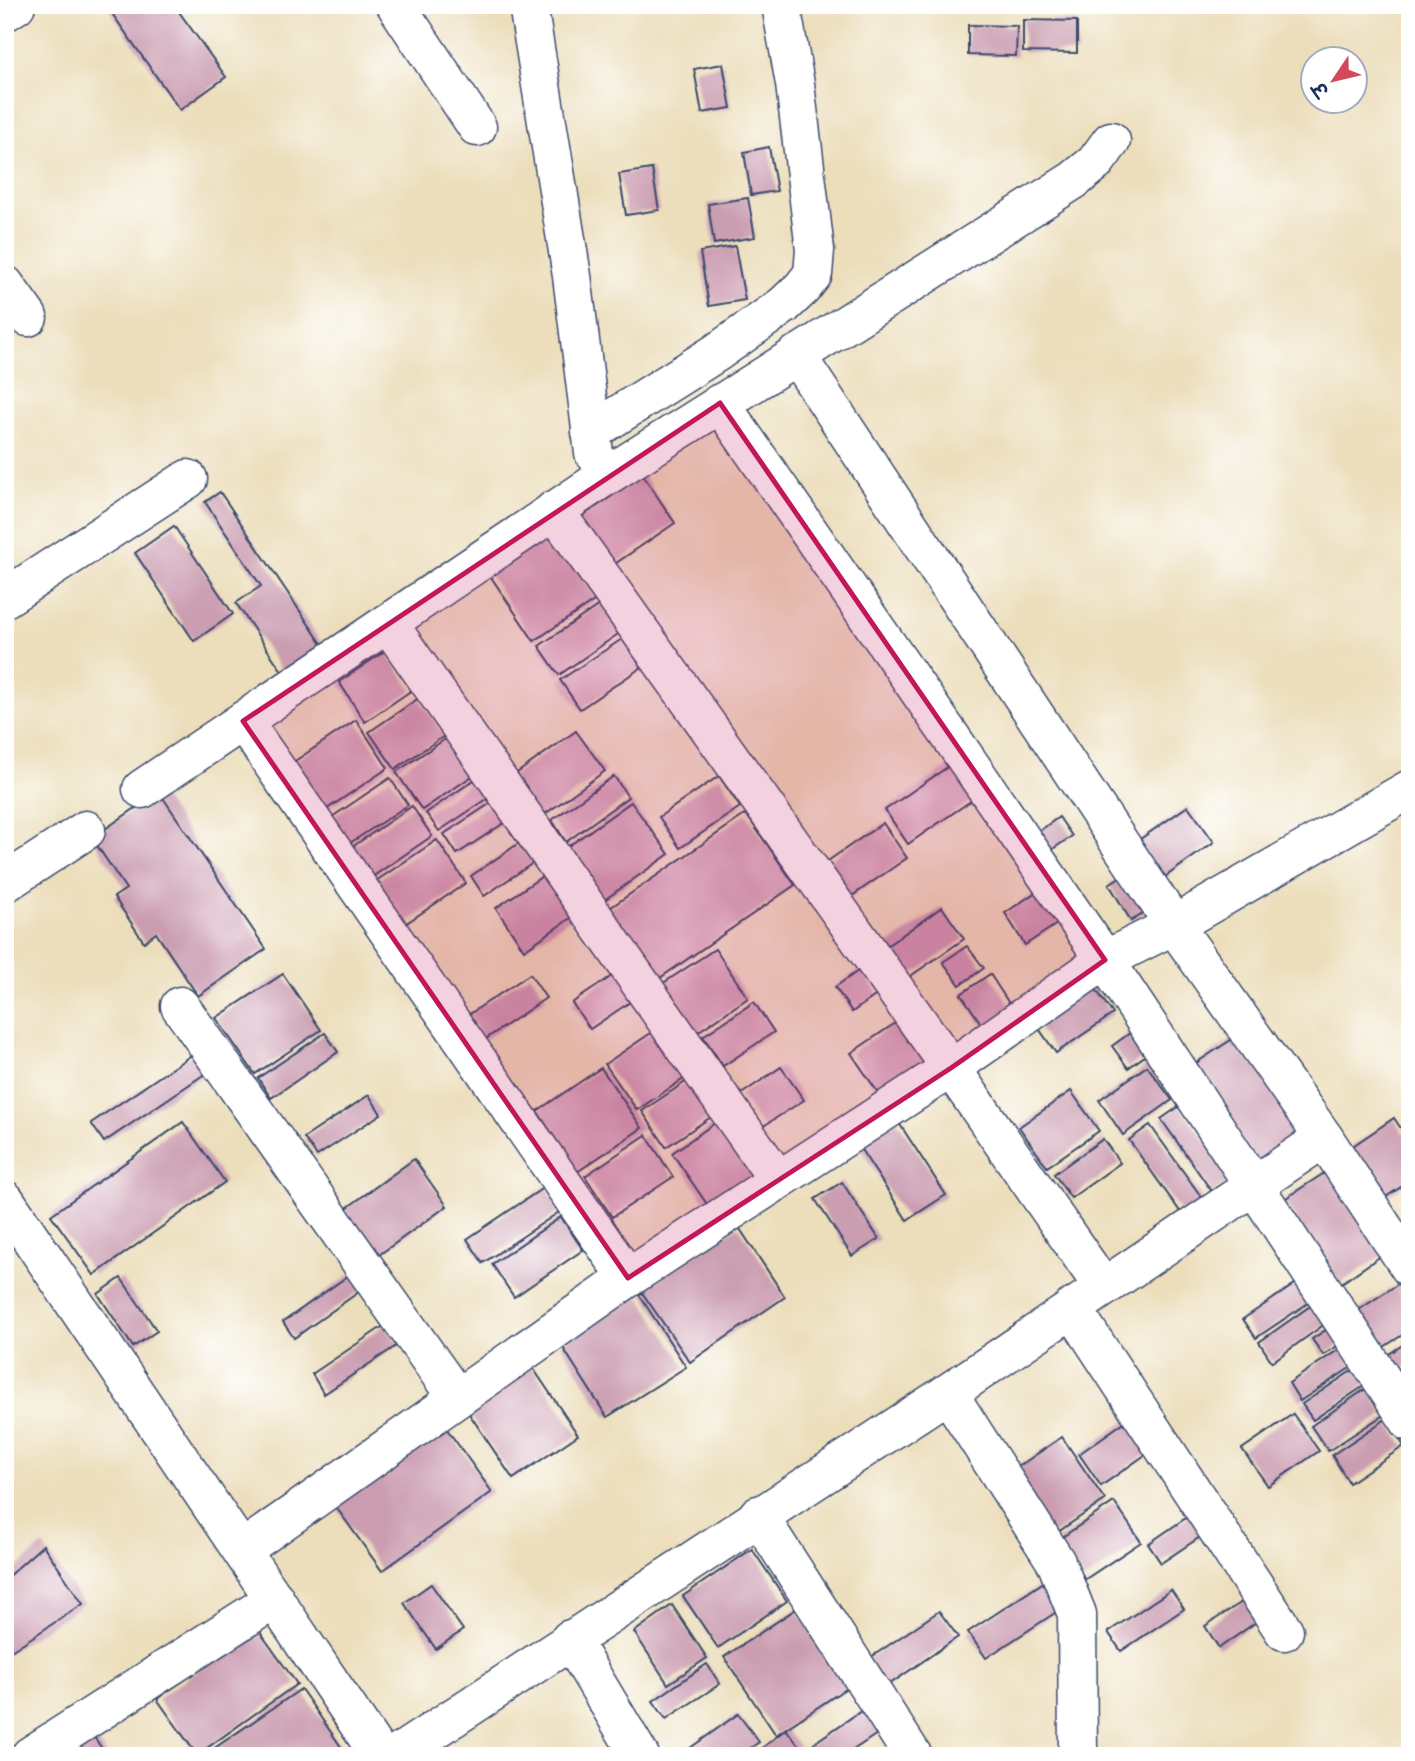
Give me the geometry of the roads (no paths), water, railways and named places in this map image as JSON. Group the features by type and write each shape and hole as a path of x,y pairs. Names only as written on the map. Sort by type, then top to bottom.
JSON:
{"street":[{"path":"5,12 16,5"},
{"path":"396,5 477,127"},
{"path":"528,5 572,276 597,482"},
{"path":"591,432 716,353 784,305 813,274 816,250 781,5"},
{"path":"142,789 554,510 1074,180 1095,163 1111,141"},
{"path":"5,285 28,317"},
{"path":"796,355 1174,925 1324,1138 1410,1268"},
{"path":"720,404 1105,960 1410,1422"},
{"path":"5,598 188,479"},
{"path":"554,510 951,1068 1284,1631"},
{"path":"388,623 778,1180"},
{"path":"243,721 628,1278"},
{"path":"242,1550 628,1278 951,1068 1105,960 1174,925 1410,789"},
{"path":"5,883 86,830"},
{"path":"180,1006 457,1398"},
{"path":"395,1756 758,1515 948,1393 1324,1138"},
{"path":"5,1200 380,1756"},
{"path":"948,1393 1056,1562 1077,1614 1078,1756"},
{"path":"758,1515 912,1756"},
{"path":"30,1756 275,1599"},
{"path":"570,1639 640,1756"}]}
